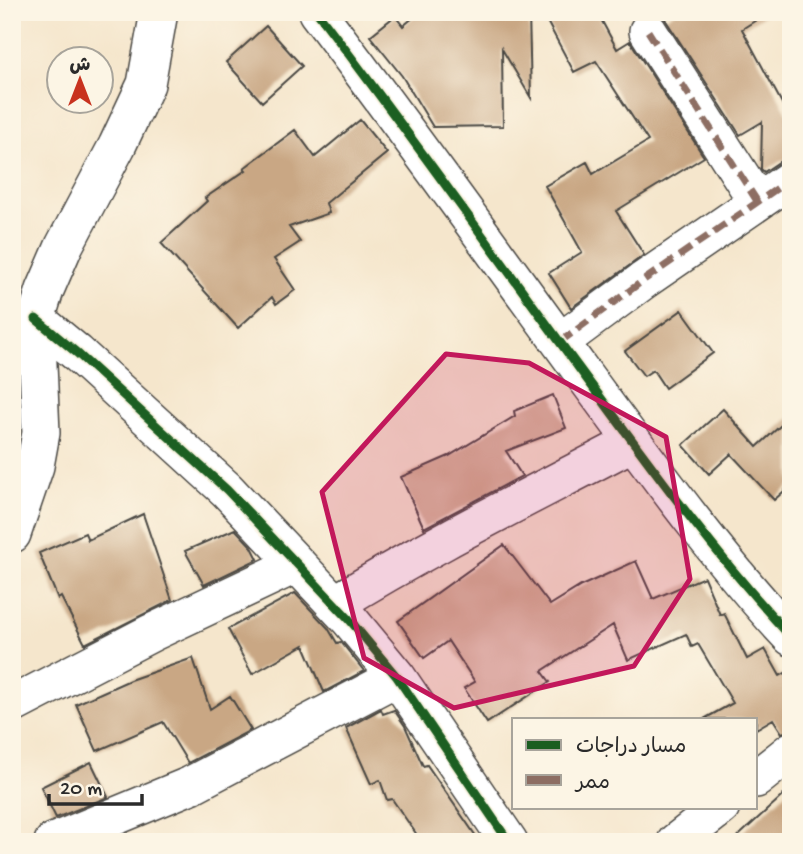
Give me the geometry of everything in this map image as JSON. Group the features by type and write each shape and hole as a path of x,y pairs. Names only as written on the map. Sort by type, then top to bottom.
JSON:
{"street":[{"path":"12,534 40,450 36,319 64,246 117,146 146,84 159,12"},
{"path":"317,12 633,442 744,587 791,637"},
{"path":"648,31 757,201"},
{"path":"560,342 791,179"},
{"path":"36,319 227,490 335,604 397,677 509,842"},
{"path":"335,604 464,528 633,442"},
{"path":"12,705 297,564"},
{"path":"53,842 191,785 397,677"},
{"path":"758,777 791,751"},
{"path":"676,842 720,808"}],"highlighted area":[{"path":"446,354 529,363 666,437 690,579 634,666 454,708 364,658 322,492"}],"building":[{"path":"420,12 529,12 531,98 502,49 503,126 433,127 402,76 370,36 395,16 403,26"},
{"path":"542,12 597,12 617,49 630,41 704,157 616,211 644,255 571,308 549,273 582,252 545,186 587,162 593,174 648,141 596,61 574,72"},
{"path":"675,12 769,12 742,29 791,120 791,158 764,172 761,169 762,122 740,135 665,19"},
{"path":"266,26 302,66 262,102 226,62"},
{"path":"360,120 387,153 326,203 329,213 289,227 300,242 274,259 295,290 276,304 272,297 238,328 161,243 207,201 205,198 246,170 244,168 295,130 315,157"},
{"path":"682,310 713,353 665,388 653,370 644,376 625,351"},
{"path":"553,395 566,428 506,451 522,476 424,528 401,477 449,456 515,416 514,411"},
{"path":"723,409 757,447 791,416 791,485 774,500 731,454 709,474 683,445"},
{"path":"143,514 172,600 85,644 61,597 58,599 39,553 85,533 88,540"},
{"path":"235,529 252,547 258,559 204,585 185,551"},
{"path":"504,545 550,605 581,586 636,561 653,599 704,577 720,615 724,613 747,659 765,649 780,676 791,670 791,730 782,733 773,719 758,728 758,718 706,718 733,703 698,644 692,647 686,634 628,660 613,625 542,671 550,682 487,723 464,688 475,682 448,641 424,658 398,621"},
{"path":"295,593 364,671 324,692 304,645 252,674 228,629"},
{"path":"193,658 210,709 230,696 251,730 188,763 163,722 97,751 76,704 130,680"},
{"path":"381,709 383,714 394,710 405,726 423,766 427,765 480,842 422,842 392,799 387,800 380,780 371,784 346,728"},
{"path":"91,762 108,797 56,818 41,787"},
{"path":"791,788 791,842 732,842"}],"marked path":[{"path":"648,31 757,201"},
{"path":"560,342 644,280 791,179"}],"cycle path":[{"path":"317,12 657,473 708,540 791,637"},
{"path":"36,319 227,490 349,619 397,677 509,842"}]}
